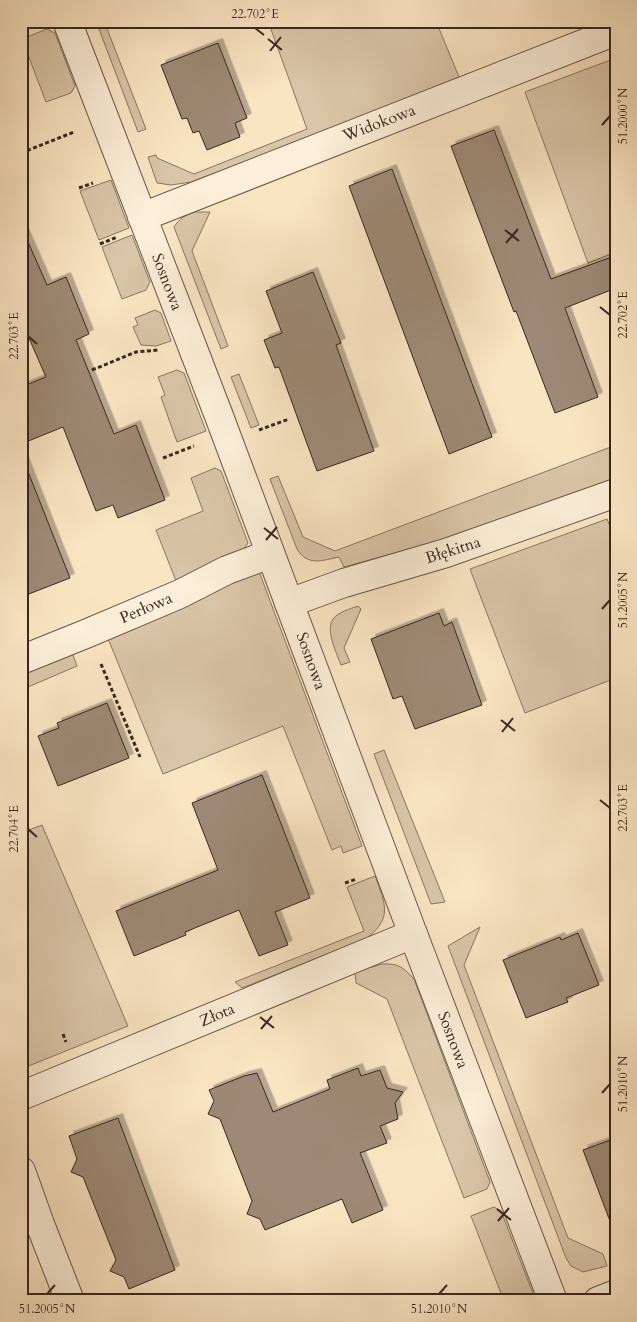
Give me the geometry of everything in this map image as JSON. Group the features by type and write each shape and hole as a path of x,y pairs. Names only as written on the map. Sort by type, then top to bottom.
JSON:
{"street":[{"name":"Sosnowa","path":"67,21 552,1301"},
{"name":"Widokowa","path":"142,217 616,31"},
{"name":"Błękitna","path":"289,603 344,583 446,553 616,493"},
{"name":"Perłowa","path":"21,660 180,594 227,570 270,554"},
{"name":"Złota","path":"21,1096 413,934"},
{"path":"21,1171 70,1301"},
{"path":"598,1301 616,1294"}],"path":[{"path":"21,153 104,120"},
{"path":"92,370 136,352 155,351 189,339"},
{"path":"88,633 140,757"}],"shaded area":[{"path":"96,21 104,21 146,129 138,132"},
{"path":"268,21 436,21 459,77 311,137 191,182 171,185 157,183 148,157 156,155 157,158 194,174 307,129"},
{"path":"47,29 55,33 75,86 71,93 46,102 22,39"},
{"path":"616,58 616,252 588,263 525,92"},
{"path":"111,180 129,228 99,240 80,191"},
{"path":"210,212 192,251 228,346 221,349 174,227 188,214"},
{"path":"132,235 150,282 146,290 122,299 102,247"},
{"path":"155,310 161,313 171,341 156,346 141,345 133,327 138,325 135,318"},
{"path":"177,370 184,373 206,431 177,442 161,397 165,395 158,377"},
{"path":"239,374 259,425 251,428 231,377"},
{"path":"616,445 616,478 466,532 344,567 339,557 316,561 301,555 270,479 278,476 303,537 335,551"},
{"path":"215,468 221,471 248,543 238,557 176,581 156,530 203,511 191,478"},
{"path":"607,519 616,541 616,678 525,713 470,569"},
{"path":"253,570 260,574 362,846 343,853 341,846 332,850 283,726 163,774 107,636"},
{"path":"358,606 361,609 344,648 350,662 341,665 332,642 331,624 338,614"},
{"path":"71,650 77,666 21,690 21,671"},
{"path":"384,750 445,902 431,904 374,754"},
{"path":"42,825 128,1026 21,1069 21,833"},
{"path":"375,876 384,902 384,917 381,924 367,938 242,988 235,982 364,931 347,887"},
{"path":"480,927 464,965 568,1238 603,1254 607,1266 583,1272 571,1266 566,1258 448,946"},
{"path":"382,964 392,964 400,967 407,971 414,979 490,1182 487,1189 464,1198 387,999 356,983 355,972"},
{"path":"494,1207 501,1211 536,1301 504,1301 471,1216"}],"building":[{"path":"218,43 247,118 235,123 240,137 207,150 199,131 193,133 187,118 182,119 161,65"},
{"path":"494,130 551,279 609,258 616,275 616,288 565,308 598,397 555,413 516,311 514,312 451,146"},
{"path":"392,169 492,437 449,454 349,186"},
{"path":"21,226 47,285 66,277 89,334 76,340 114,434 136,425 165,500 118,518 113,505 96,511 63,427 21,444 21,387 46,377 21,320"},
{"path":"313,272 341,343 336,345 374,451 317,471 279,367 275,368 264,340 282,333 266,291"},
{"path":"23,459 70,578 21,597 21,460"},
{"path":"439,613 444,626 452,622 482,705 415,729 402,696 393,699 371,639"},
{"path":"107,703 129,758 58,786 38,736 59,728 57,723"},
{"path":"262,775 310,898 275,912 288,945 259,956 239,910 185,932 186,935 134,956 116,911 218,870 192,803"},
{"path":"578,933 599,985 566,998 568,1002 526,1018 503,960 560,937 561,940"},
{"path":"358,1068 361,1076 380,1070 387,1088 403,1092 395,1103 398,1119 380,1126 387,1143 360,1153 383,1210 352,1223 342,1199 265,1230 260,1219 247,1214 252,1201 220,1119 208,1114 214,1101 209,1090 244,1076 257,1073 273,1112 330,1089 327,1080"},
{"path":"118,1118 175,1270 129,1289 124,1277 110,1271 116,1260 83,1177 71,1172 77,1159 69,1136"},
{"path":"616,1138 616,1229 613,1229 583,1150"}]}
